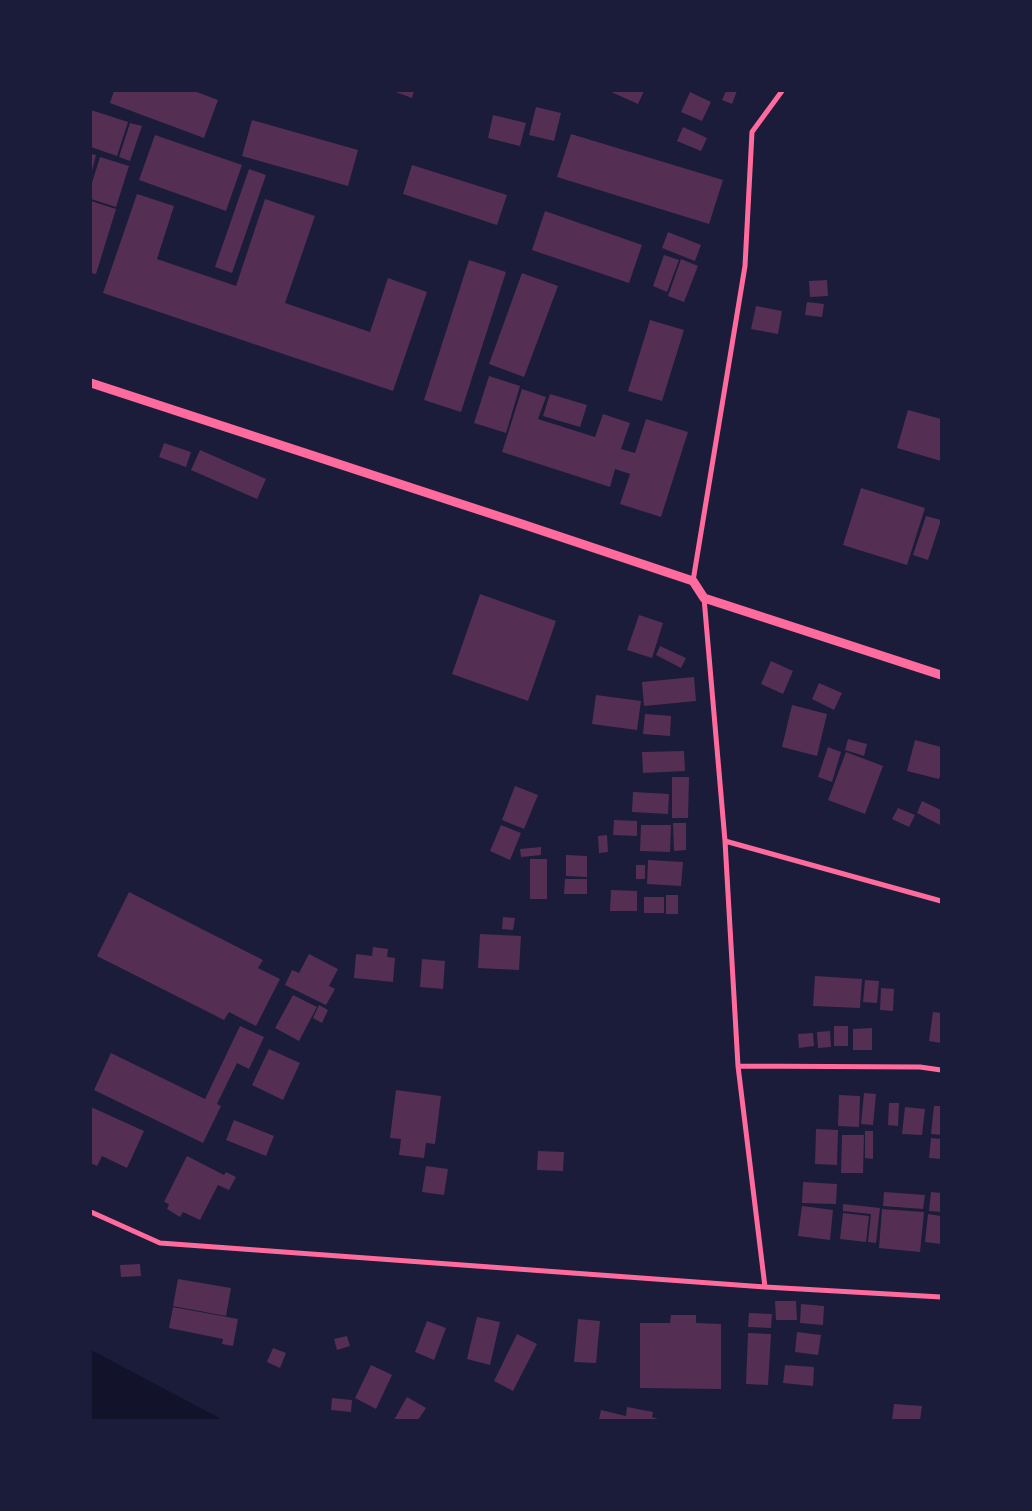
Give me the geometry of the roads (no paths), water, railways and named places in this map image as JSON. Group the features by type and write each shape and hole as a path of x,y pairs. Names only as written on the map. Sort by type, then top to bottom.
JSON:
{"street":[{"path":"692,581 745,266 752,132 782,91"},
{"path":"91,383 692,581 704,598 725,841 738,1066 766,1287"},
{"path":"704,598 941,675"},
{"path":"725,841 941,901"},
{"path":"738,1066 920,1067 941,1070"},
{"path":"91,1212 160,1243 766,1287 941,1297"}]}
